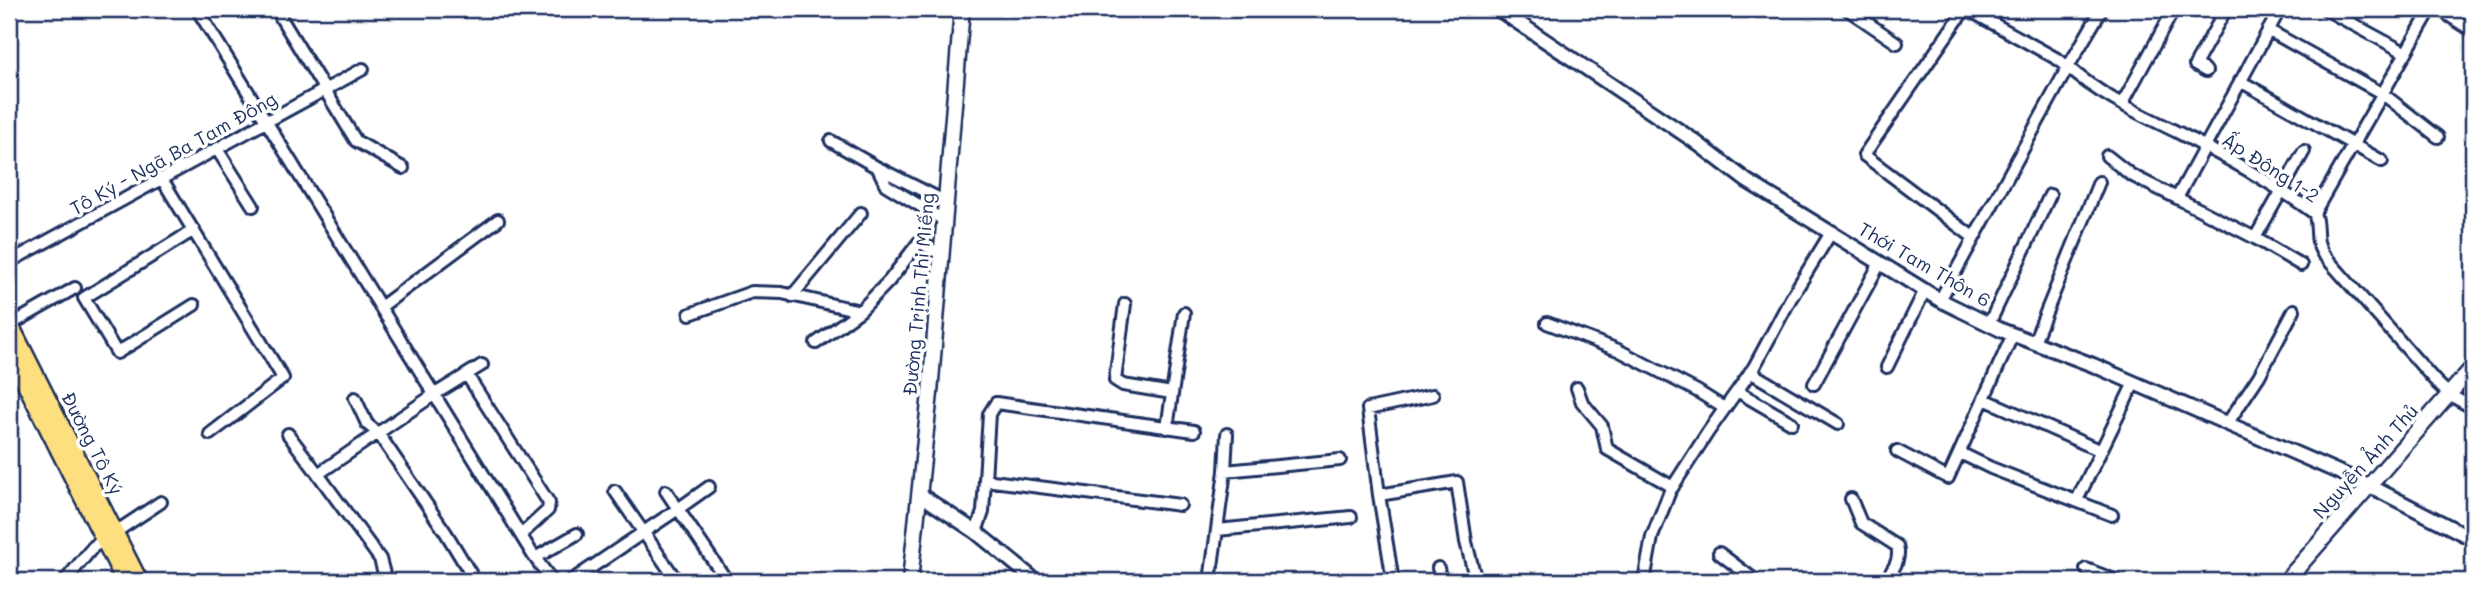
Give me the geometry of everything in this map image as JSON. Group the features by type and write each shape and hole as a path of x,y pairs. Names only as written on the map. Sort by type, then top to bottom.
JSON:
{"main road":[{"name":"Đường Trịnh Thị Miếng","path":"910,581 945,222 962,9"},
{"name":"Đường Tô Ký","path":"9,324 110,537 125,581"},
{"name":"Đường Tô Ký","path":"9,351 13,368 110,537 139,581"},
{"name":"Nguyễn Ảnh Thủ","path":"2286,581 2473,367"}],"street":[{"path":"197,9 535,558 552,581"},
{"name":"Thới Tam Thôn 6","path":"1499,9 1693,140 1747,181 1940,300 1989,324 2134,383 2368,485 2473,539"},
{"path":"1847,9 1897,43"},
{"path":"1966,9 1864,155 1973,237"},
{"name":"Ấp Đông 1-2","path":"1966,9 1982,12 2059,60 2082,81 2204,145 2314,213 2317,220 2317,243 2323,254 2437,383 2473,408"},
{"path":"1940,300 2102,9"},
{"path":"2122,104 2174,9"},
{"path":"2206,71 2195,65 2226,9"},
{"path":"2177,198 2280,9"},
{"path":"2325,9 2406,53"},
{"path":"2314,213 2431,9"},
{"path":"2448,15 2473,31"},
{"path":"281,18 356,141 403,168"},
{"path":"2268,30 2383,94 2438,137"},
{"name":"Tô Ký - Ngã Ba Tam Đông","path":"9,262 359,71"},
{"path":"2240,81 2382,161"},
{"path":"831,141 946,202"},
{"path":"217,149 253,206"},
{"path":"2255,238 2304,151"},
{"path":"2107,156 2131,175 2255,238 2301,265"},
{"path":"878,168 886,185 945,222"},
{"path":"162,179 283,377 210,434"},
{"path":"2034,342 2099,183"},
{"path":"1989,324 2050,195"},
{"path":"792,296 861,213"},
{"path":"382,306 498,220"},
{"path":"194,230 84,298 117,353 194,305"},
{"path":"1644,581 1652,537 1673,488 1724,408 1751,372 1832,231"},
{"path":"816,343 860,311 889,281 919,242 942,255"},
{"path":"1814,384 1880,263"},
{"path":"9,324 75,288"},
{"path":"1886,367 1925,290"},
{"path":"690,314 752,292 792,296 860,311"},
{"path":"1125,304 1115,380 1123,385 1172,393"},
{"path":"2227,424 2259,376 2294,310"},
{"path":"1167,428 1184,313"},
{"path":"1547,323 1618,350 1724,408"},
{"path":"1897,452 1948,478 2013,334"},
{"path":"318,474 482,365"},
{"path":"1751,372 1838,424"},
{"path":"467,375 549,503 548,510 521,535"},
{"path":"2077,500 2134,383"},
{"path":"1577,388 1582,401 1602,425 1607,449 1673,488"},
{"path":"1737,391 1792,423"},
{"path":"1393,581 1368,409 1433,396"},
{"path":"355,398 367,424 379,433 475,581"},
{"path":"1984,399 2101,451"},
{"path":"976,532 983,512 989,414 996,403 1194,431"},
{"path":"288,434 380,559 386,581"},
{"path":"1210,581 1225,471 1227,435"},
{"path":"1960,453 1991,468 2112,515"},
{"path":"1225,471 1340,460"},
{"path":"985,481 1180,505"},
{"path":"1379,495 1457,482 1466,542 1476,581"},
{"path":"571,581 709,487"},
{"path":"615,491 677,581"},
{"path":"666,491 727,581"},
{"path":"919,494 976,532 1037,581"},
{"path":"1851,499 1861,523 1897,545 1898,562 1885,581"},
{"path":"65,581 93,547 161,502"},
{"path":"1217,530 1351,517"},
{"path":"535,558 577,534"},
{"path":"1719,553 1752,578 1751,581"},
{"path":"1438,568 1441,581"},
{"path":"2086,569 2116,581"}]}
